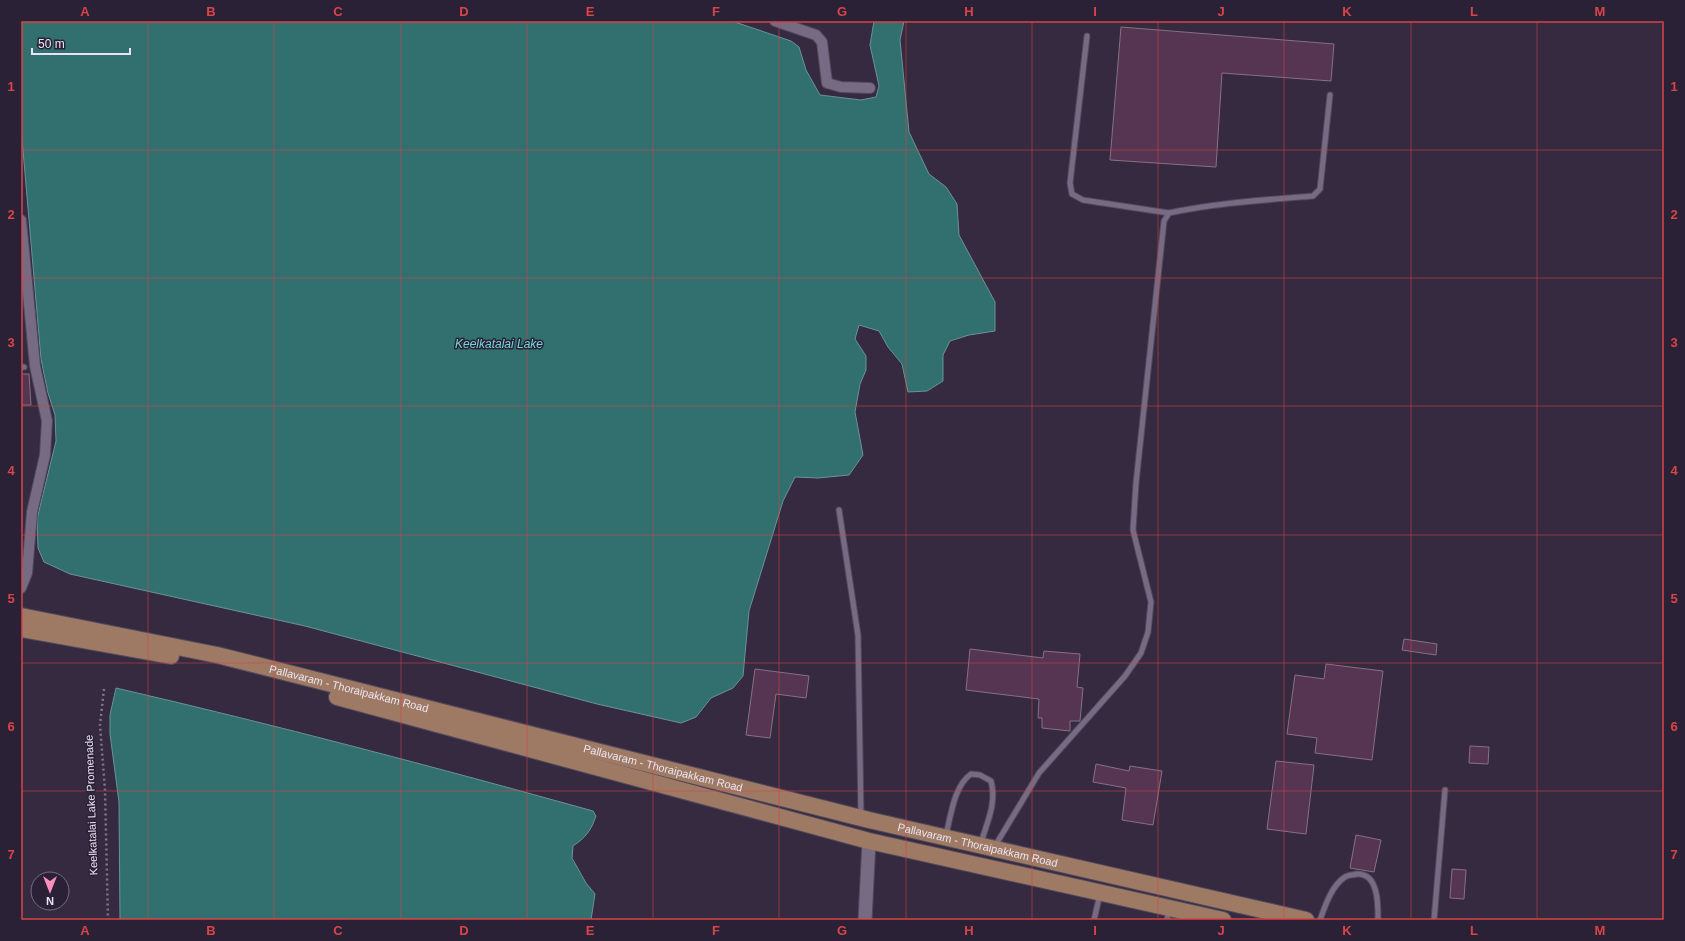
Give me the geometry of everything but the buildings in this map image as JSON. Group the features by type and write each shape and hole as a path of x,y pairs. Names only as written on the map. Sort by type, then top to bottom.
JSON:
{"main road":[{"name":"Pallavaram - Thoraipakkam Road","path":"21,616 92,635 224,666 869,841 1100,893 1168,914 1223,920"},
{"name":"Pallavaram - Thoraipakkam Road","path":"21,628 92,635"},
{"name":"Pallavaram - Thoraipakkam Road","path":"128,643 217,655 861,818 1306,920"}],"street":[{"path":"775,21 816,35 822,42 828,83 841,87 870,88"},
{"path":"21,220 35,366 47,421 45,455 32,512 27,573 21,588"},
{"path":"865,920 869,841"}],"lane":[{"path":"1087,36 1070,183 1072,194 1083,200 1169,213 1231,203 1313,196 1320,189 1330,95"},
{"path":"987,847 1039,773 1125,676 1141,653 1148,632 1151,602 1133,530 1136,483 1163,230 1169,213"},
{"path":"839,510 858,635 861,818"},
{"path":"945,838 958,791 964,779 971,774 980,775 990,781 994,792 987,847"},
{"path":"1434,920 1445,790"},
{"path":"1320,920 1326,902 1344,877 1359,874 1366,876 1372,882 1376,890 1378,920"},
{"path":"1094,920 1100,893"}],"path":[{"name":"Keelkatalai Lake Promenade","path":"104,689 100,725 105,790 108,920"}],"water":[{"name":"Keelkatalai Lake","path":"21,21 732,21 791,41 799,47 806,70 820,95 861,100 876,97 879,86 870,45 874,21 904,21 900,40 909,132 929,174 946,187 957,204 959,235 995,302 995,331 969,335 950,341 943,355 943,381 927,391 908,392 902,364 888,347 879,331 859,325 855,339 866,356 866,370 860,384 855,412 863,455 849,475 818,478 795,477 783,501 749,611 743,676 733,688 711,698 696,717 681,723 597,704 305,626 70,574 44,562 38,548 37,519 56,441 55,415 48,393 41,359 21,127"},
{"path":"116,688 355,747 593,811 596,816 592,826 587,834 573,846 572,858 586,883 595,894 591,920 120,920 119,802 110,734 110,715"}]}
